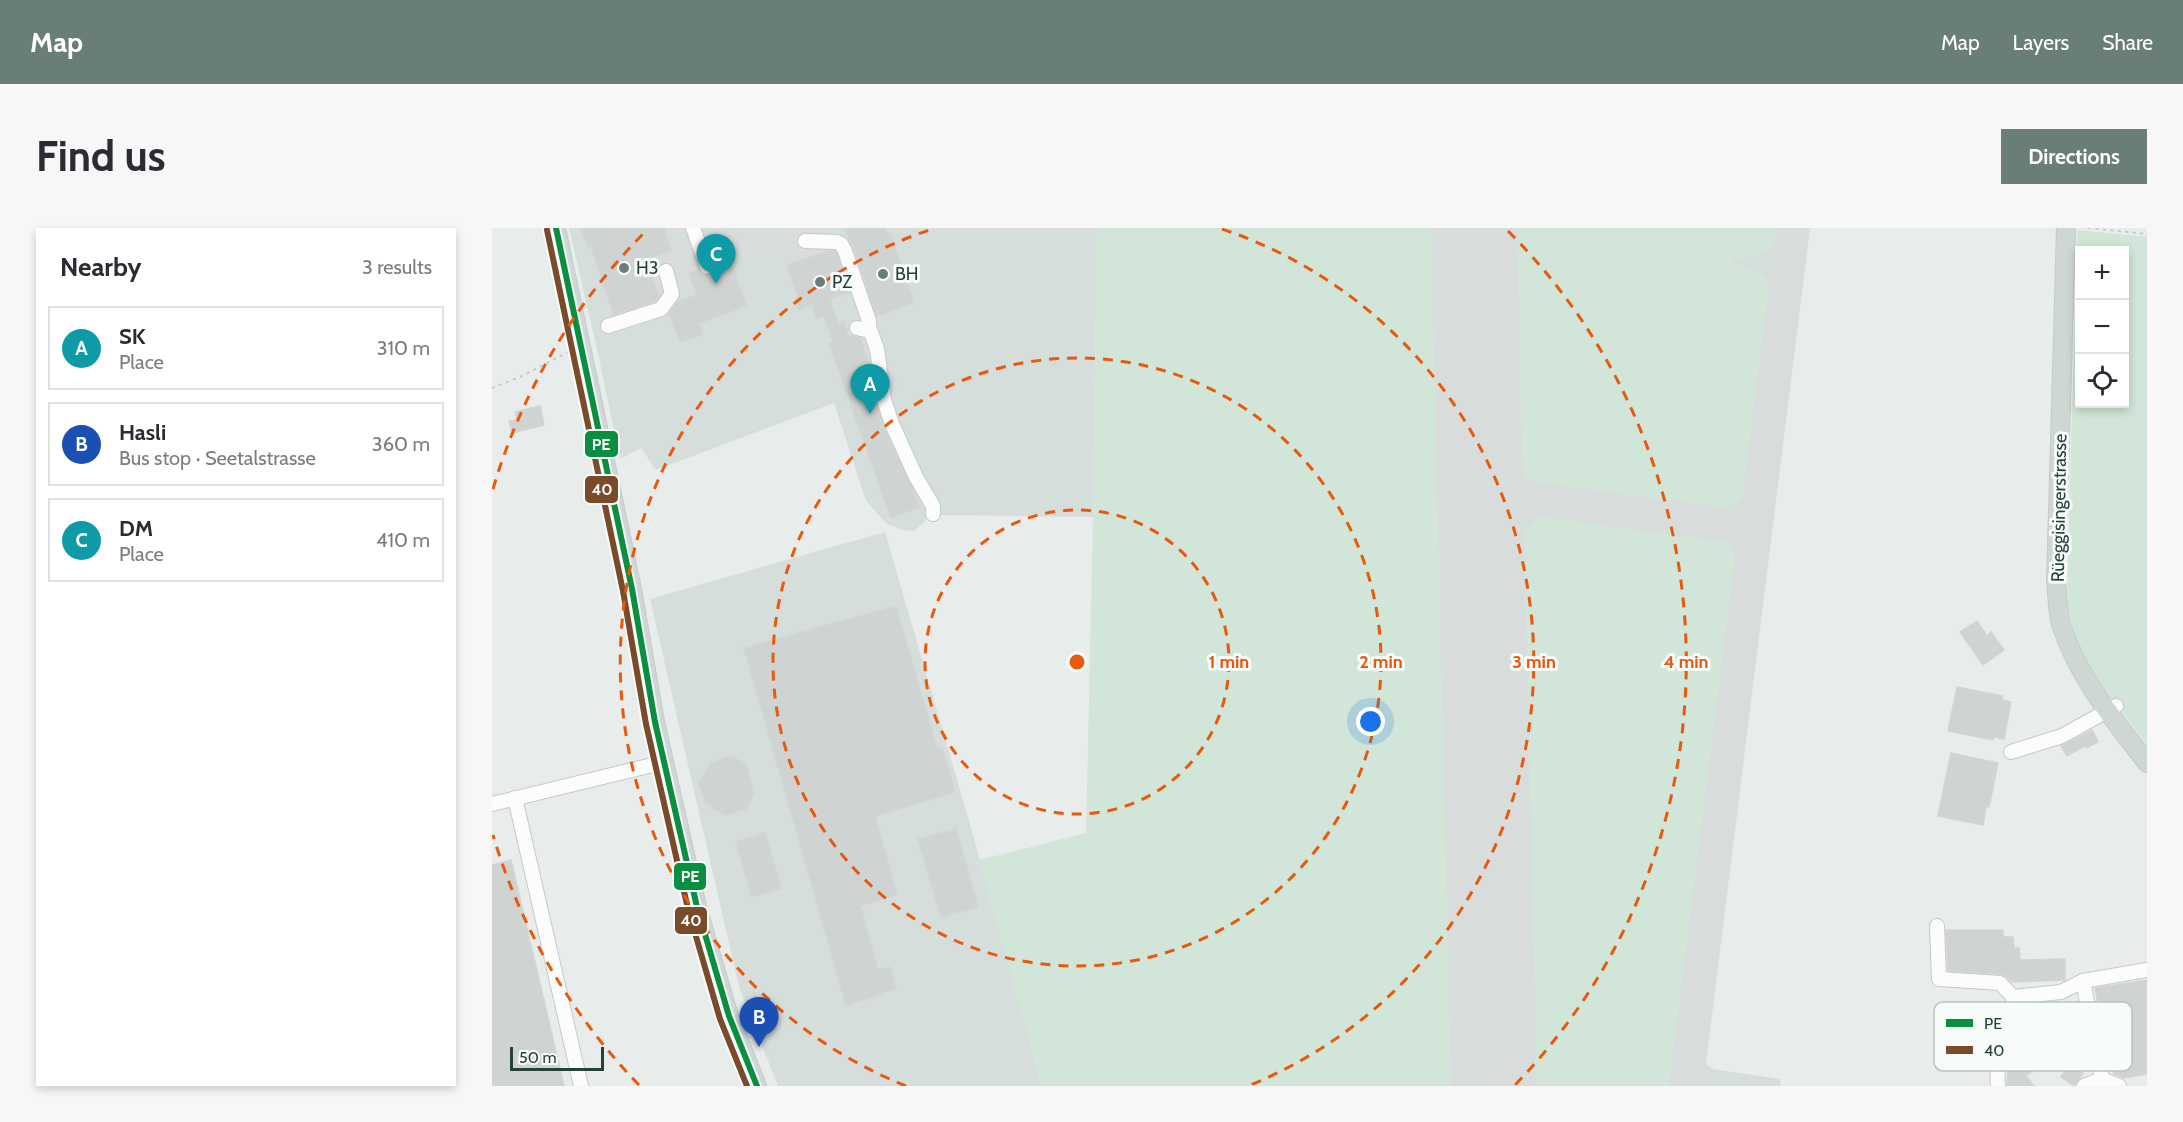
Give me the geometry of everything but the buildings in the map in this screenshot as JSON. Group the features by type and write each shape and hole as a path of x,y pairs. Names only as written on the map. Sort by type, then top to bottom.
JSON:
{"main road":[{"path":"556,228 632,589 655,722 705,939 729,1016 757,1086"},
{"name":"Rüeggisingerstrasse","path":"2066,228 2056,582 2061,625 2077,664 2112,709 2147,763"}],"street":[{"path":"693,228 706,267"},
{"path":"805,241 837,242 841,244 849,261 863,327 877,349 884,400 913,481 930,499 933,514"},
{"path":"608,326 661,309 672,294 666,271"},
{"path":"2011,752 2062,736 2112,709"},
{"path":"492,804 665,762"},
{"path":"515,798 581,1086"},
{"path":"1937,927 1939,978 2000,983 2013,997 2014,1002"},
{"path":"2013,997 2061,992 2083,981 2147,970"},
{"path":"2083,981 2087,1002"},
{"path":"1998,1071 1998,1086"},
{"path":"2100,1071 2102,1079"},
{"path":"2084,1086 2102,1079 2119,1086"}],"path":[{"path":"2088,228 2147,234"},
{"path":"492,388 522,376 581,345"}],"shaded area":[{"path":"569,228 1097,228 1093,517 928,513 925,521 914,531 887,524 866,501 834,403 656,470 641,448 620,459"},
{"path":"1435,228 1803,228 1700,1050 1703,1062 1713,1069 1780,1079 1781,1086 1456,1086"},
{"path":"885,532 968,817 1042,1086 778,1086 739,987 650,599"}],"green space":[{"path":"1097,228 1435,228 1456,1086 1042,1086 979,860 1086,833"},
{"path":"1511,228 1784,228 1780,238 1770,250 1757,256 1732,259 1732,265 1754,269 1764,277 1774,297 1751,483 1740,500 1730,507 1710,512 1544,489 1528,478 1517,460"},
{"path":"2077,230 2147,237 2147,745 2090,666 2074,630 2069,612 2067,591 2075,302 2075,408 2129,408 2129,246 2077,246"},
{"path":"1557,512 1713,533 1730,543 1740,565 1741,572 1676,1086 1532,1086 1519,546 1533,522 1543,515"}],"taxiway":[{"path":"704,228 711,238 718,239 785,228"},
{"path":"798,228 811,257"},
{"path":"1686,1086 1793,228"},
{"path":"652,276 705,257 711,248"},
{"path":"1478,419 1484,450 1493,473 1511,489 1541,500 1726,525 1741,533 1749,546 1751,558"},
{"path":"1482,556 1490,535 1502,517 1519,505 1541,500"}],"runway":[{"path":"1474,228 1494,1086"}],"transit line":[{"name":"PE","path":"556,228 632,589 655,722 697,907 729,1016 757,1086"},
{"name":"40","path":"547,230 623,591 646,724 688,909 720,1019 747,1086"}],"place":[{"name":"H3","path":"624,268"},
{"name":"BH","path":"883,274"},
{"name":"PZ","path":"820,282"},
{"name":"DM","path":"716,284"},
{"name":"SK","path":"870,414"},
{"name":"Hasli","path":"759,1047"}]}
